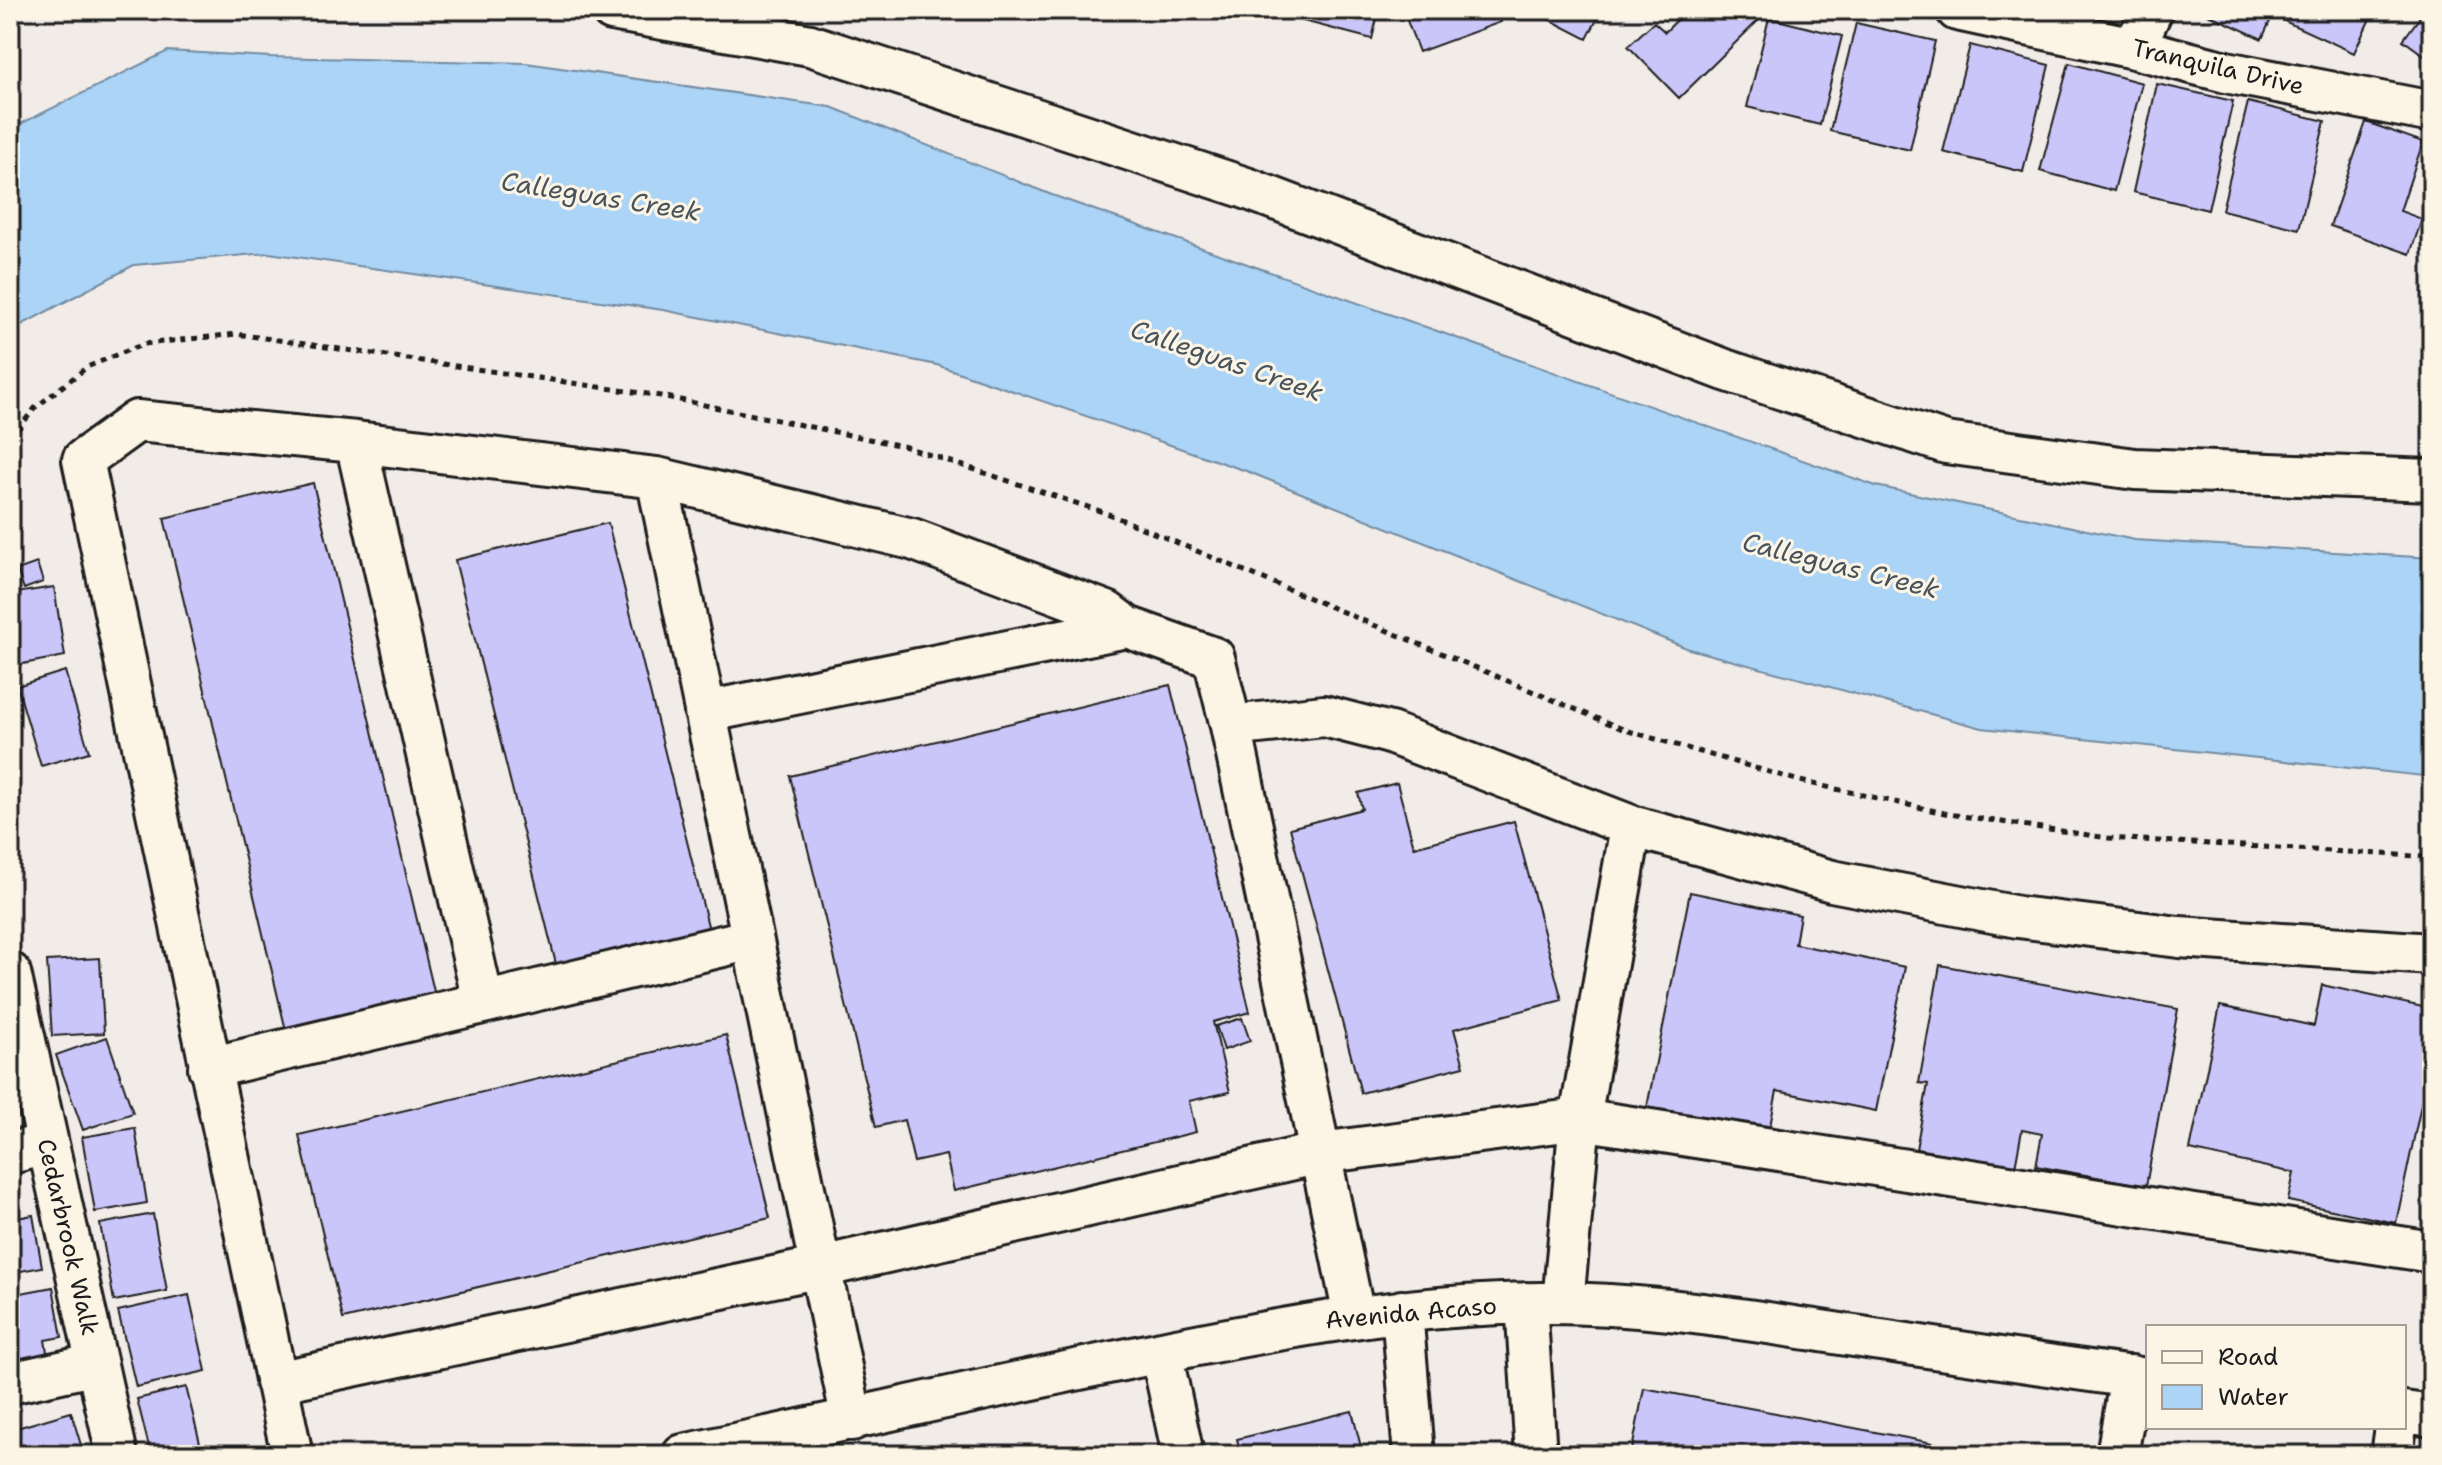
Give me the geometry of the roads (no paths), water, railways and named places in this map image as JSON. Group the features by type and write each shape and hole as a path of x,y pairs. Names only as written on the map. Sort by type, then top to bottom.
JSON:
{"street":[{"path":"612,10 810,45 1246,188 1725,370 1946,443 2135,469 2432,480"},
{"name":"Tranquila Drive","path":"1957,10 2134,48 2226,72 2432,112"},
{"path":"2134,48 2152,10"},
{"path":"292,1455 83,460 137,421 356,442 657,478 912,539 1107,612 1127,627 1214,658 1231,726 1354,1316"},
{"path":"356,442 483,1001"},
{"path":"657,478 821,1267 834,1434"},
{"path":"705,712 1127,627"},
{"path":"1231,726 1324,716 1390,733 1631,826 1832,881 2018,917 2179,937 2432,954"},
{"path":"1536,1455 1545,1303 1631,826"},
{"path":"209,1068 752,939"},
{"name":"Cedarbrook Walk","path":"10,973 29,1149 97,1364 117,1455"},
{"path":"276,1382 821,1267 1320,1153 1580,1119 2431,1248"},
{"name":"Avenida Acaso","path":"683,1455 834,1434 1019,1381 1282,1327 1459,1305 1613,1305 1702,1313 2139,1377"},
{"path":"1402,1311 1414,1455"},
{"path":"1161,1352 1183,1455"},
{"path":"10,1383 97,1364"},
{"path":"2117,1455 2139,1377"},
{"path":"2406,1412 2432,1416"},
{"path":"2392,1455 2396,1429"}],"water":[{"name":"Calleguas Creek","path":"168,51 271,57 526,63 831,107 1052,195 1876,486 2135,540 2432,558 2432,777 1982,728 1689,649 1249,472 937,365 663,310 269,253 134,265 10,331 10,129"}]}
